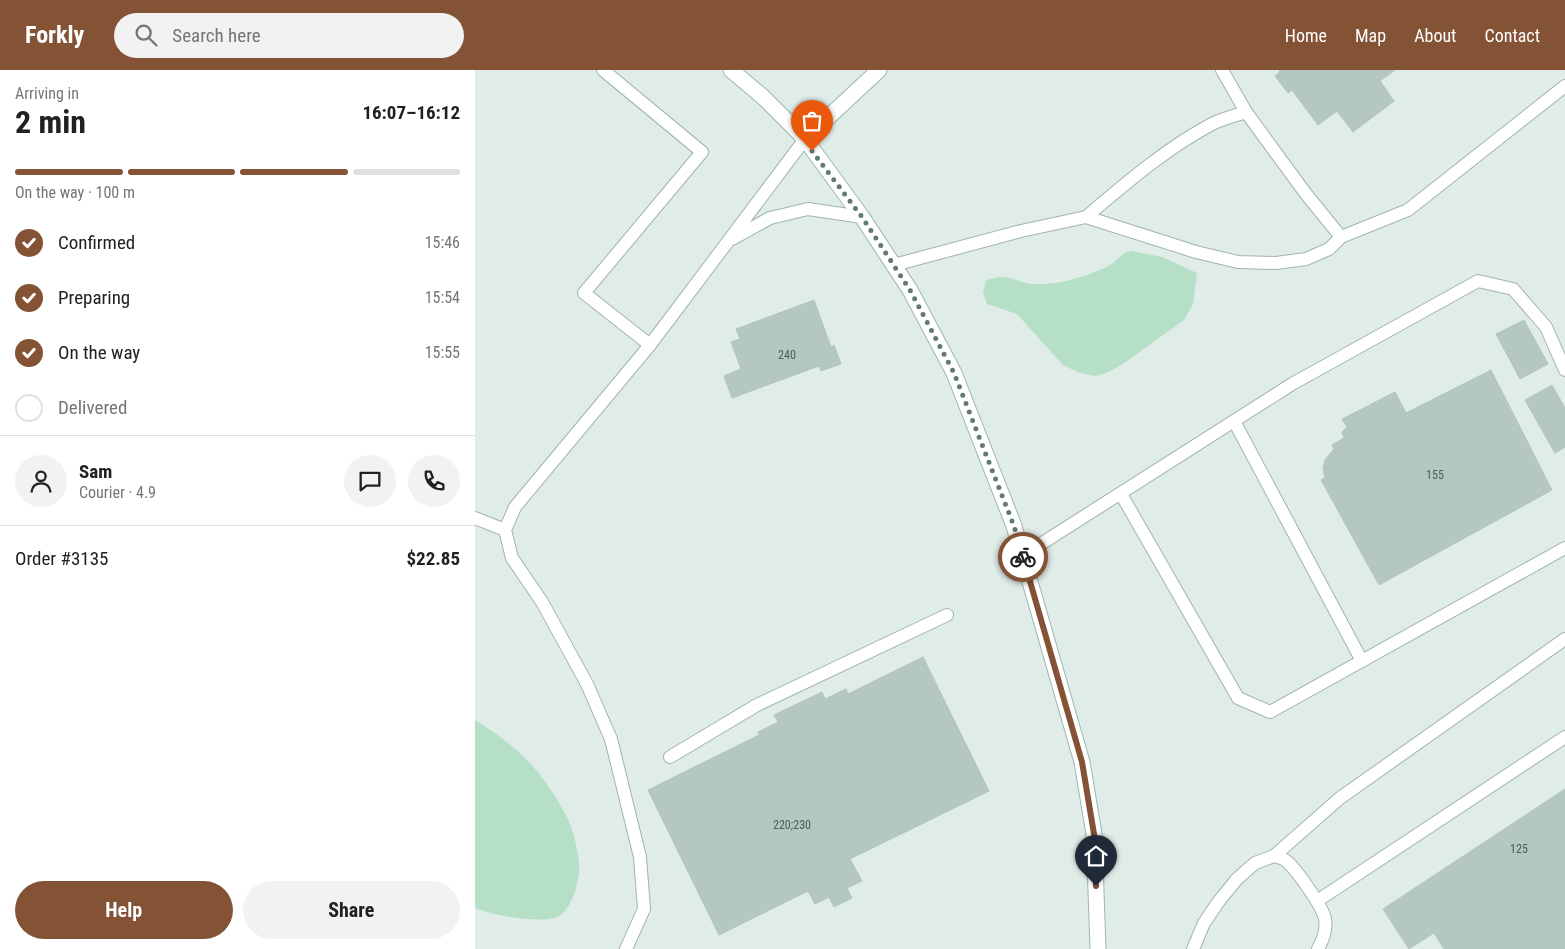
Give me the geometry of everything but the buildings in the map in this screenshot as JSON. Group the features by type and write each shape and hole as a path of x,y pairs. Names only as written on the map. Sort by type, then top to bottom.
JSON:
{"main road":[{"path":"731,70 763,97 805,139 862,217 910,290 954,373 1014,526 1082,762 1094,834 1098,949"},
{"path":"805,139 879,70"}],"lane":[{"path":"603,70 702,152 584,293 650,345"},
{"path":"1222,70 1246,112 1306,194 1341,237"},
{"path":"1086,217 1196,252 1238,262 1276,263 1306,259 1329,249 1341,237 1408,210 1565,86"},
{"path":"894,265 1021,231 1086,217 1142,170 1211,124 1246,112"},
{"path":"626,949 644,909 640,858 611,739 587,684 542,602 512,558 505,530 515,507 650,345 805,139"},
{"path":"728,242 770,218 808,209 862,217"},
{"path":"1022,556 1292,384 1478,281 1513,289 1546,327 1565,370"},
{"path":"1234,421 1362,661"},
{"path":"1121,494 1238,698 1270,712 1565,548"},
{"path":"475,518 505,530"},
{"path":"670,757 757,705 947,615"},
{"path":"1193,949 1205,923 1219,901 1237,879 1255,863 1274,856 1340,798 1565,639"},
{"path":"1317,901 1565,737"},
{"path":"1274,856 1285,860 1307,885 1317,901 1325,918 1325,936 1319,949"}],"green space":[{"path":"1131,251 1162,257 1197,273 1193,304 1184,320 1123,364 1106,373 1095,376 1080,373 1063,365 1017,314 987,304 983,293 986,281 992,278 1004,277 1035,284 1062,282 1103,269 1123,254"},
{"path":"475,720 503,739 525,758 544,780 569,821 577,849 579,876 571,901 562,914 557,917 539,920 516,918 475,908"}],"way so far":[{"path":"812,151 862,217 910,290 954,373 1014,526 1023,557"}],"route":[{"path":"1023,557 1082,762 1094,834 1096,886"}]}
